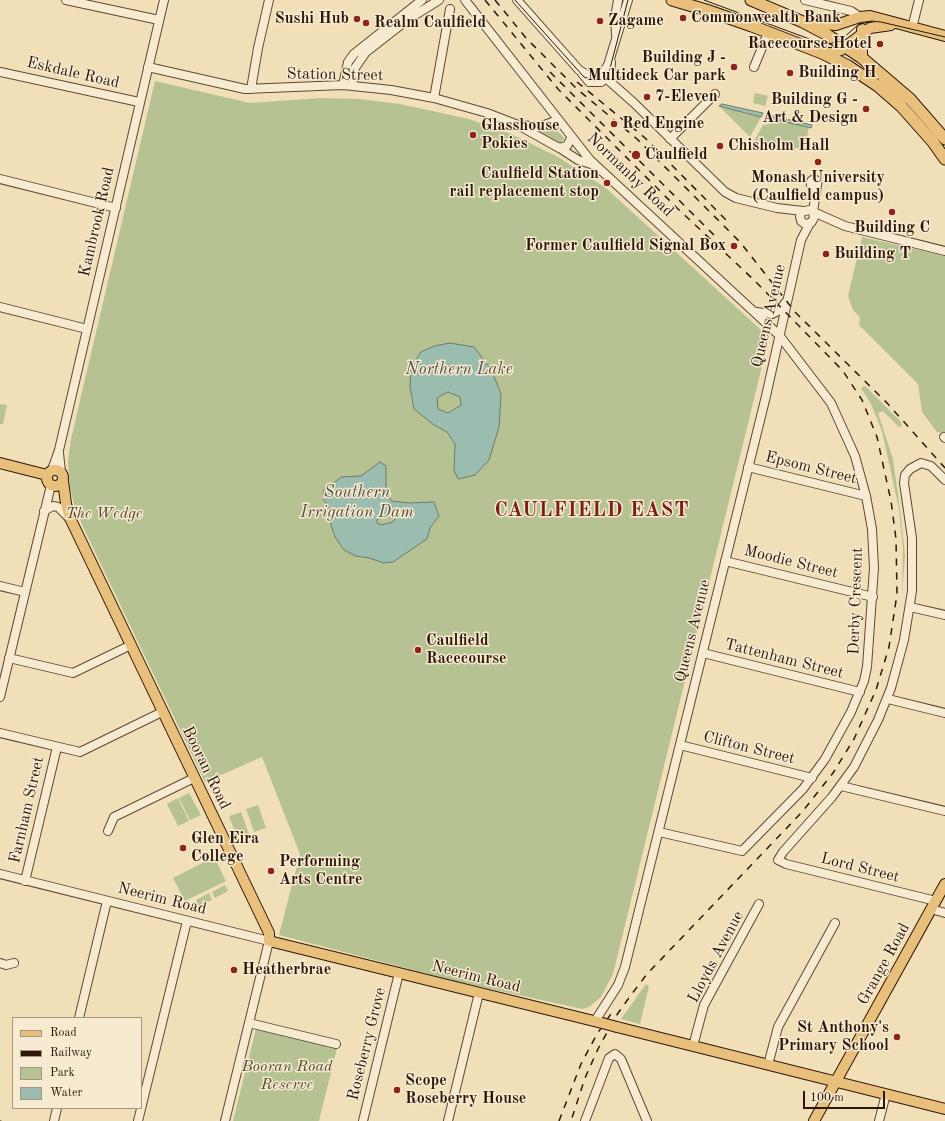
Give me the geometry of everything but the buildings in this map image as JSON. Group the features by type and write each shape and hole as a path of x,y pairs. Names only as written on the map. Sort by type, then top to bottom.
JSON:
{"highway":[{"path":"672,0 706,10 822,53 854,69 886,92 924,131 945,159"},
{"path":"751,0 804,23 862,58 910,98 945,138"}],"main road":[{"path":"804,23 836,25 860,17 870,16 898,25 945,36"},
{"path":"860,17 862,33 862,58"},
{"path":"822,53 834,52 846,47 862,33 877,26 898,25"},
{"path":"0,463 55,478"},
{"name":"Booran Road","path":"55,478 70,518 269,932 269,941"},
{"name":"Grange Road","path":"814,1121 945,884"},
{"name":"Neerim Road","path":"269,941 945,1108"}],"street":[{"path":"66,0 159,20"},
{"name":"Kambrook Road","path":"0,697 3,673 9,658 44,511 55,478 58,450 164,0"},
{"path":"343,85 348,62 354,54 422,0"},
{"path":"352,86 354,70 366,52 408,20 440,0"},
{"name":"Normanby Road","path":"465,0 571,138 595,165 779,335"},
{"path":"517,0 579,70 591,76 606,76 630,96 634,103 725,192 736,198 777,208 809,210 838,224 945,251"},
{"path":"616,36 615,17 618,0"},
{"path":"606,76 616,36 622,22 628,0"},
{"path":"805,0 834,3 860,17"},
{"path":"912,28 919,0"},
{"path":"251,89 268,1"},
{"path":"434,98 450,9"},
{"path":"754,67 768,33"},
{"name":"Station Street","path":"148,67 239,88 251,89 343,85 391,90 434,98 480,110 518,125 578,160 595,165"},
{"name":"Eskdale Road","path":"0,72 139,102"},
{"path":"670,139 715,94"},
{"name":"Station Street","path":"518,125 539,127 558,120"},
{"path":"557,147 566,147 571,138"},
{"path":"0,179 116,208"},
{"path":"801,221 800,215 804,210 814,185 814,218 811,223"},
{"path":"777,208 805,224 838,224"},
{"name":"Queens Avenue","path":"598,1022 624,973 748,467 801,240 801,221"},
{"name":"Queens Avenue","path":"801,240 811,223"},
{"path":"752,310 764,314 772,314 782,309 787,298"},
{"path":"0,307 87,329"},
{"name":"Derby Crescent","path":"659,832 742,851 812,778 835,741 860,692 867,667 873,597 873,540 866,496 855,456 831,404 779,335"},
{"path":"945,480 926,464 915,465 906,475 904,483 913,559 910,607 900,657 888,699 868,743 841,786 945,811"},
{"name":"Epsom Street","path":"748,467 866,496"},
{"path":"44,511 53,506 58,507 70,518"},
{"name":"Moodie Street","path":"725,561 873,597"},
{"path":"0,586 25,592"},
{"path":"910,607 945,615"},
{"path":"9,658 73,672 131,645"},
{"name":"Tattenham Street","path":"702,653 860,692"},
{"path":"888,699 945,713"},
{"path":"0,733 80,752 162,712"},
{"name":"Clifton Street","path":"680,745 812,778"},
{"name":"Farnham Street","path":"25,881 57,747"},
{"path":"108,831 114,817 194,778"},
{"name":"Lord Street","path":"841,786 821,811 782,852 778,860 786,864 933,905 945,913"},
{"name":"Neerim Road","path":"0,874 269,941"},
{"path":"79,1017 107,901"},
{"name":"Lloyds Avenue","path":"693,1046 703,1007 759,904"},
{"path":"142,1105 187,921"},
{"path":"768,1064 778,1027 835,923"},
{"name":"Booran Road","path":"225,1121 269,941"},
{"path":"0,963 6,965 14,963"},
{"name":"Roseberry Grove","path":"363,1121 399,973"},
{"path":"448,1121 478,993"},
{"path":"249,1023 336,1044"},
{"path":"585,1121 609,1058 612,1055 617,1055 621,1059 647,1121"},
{"path":"879,1121 886,1094"},
{"path":"54,1121 58,1109"},
{"path":"138,1121 141,1109"}],"green space":[{"name":"Caulfield Racecourse","path":"155,81 250,103 321,98 359,99 400,104 469,119 511,134 558,157 606,188 760,329 768,342 613,974 601,997 589,1007 582,1009 455,981 279,935 300,854 262,757 205,782 83,527 74,504 70,488 68,461 71,439"},
{"path":"755,93 768,96 765,106 753,103"},
{"path":"719,106 761,117 750,137"},
{"path":"773,119 809,127 805,147 780,150 764,146 754,141 763,125 769,124"},
{"path":"553,126 564,138 561,145 535,132"},
{"path":"862,237 945,256 945,433 937,432 922,412 918,384 859,325 860,317 853,310 848,296"},
{"path":"865,386 900,421 902,426 899,427 883,411 878,413 893,459 900,509 905,555 902,596 903,549 899,509 882,431 871,404 861,388"},
{"path":"0,404 7,405 3,424 0,424"},
{"path":"189,793 201,815 190,820 179,798"},
{"path":"178,798 189,821 178,826 167,804"},
{"path":"258,805 266,828 254,832 246,809"},
{"path":"241,812 249,834 237,838 229,816"},
{"path":"214,857 226,881 185,901 173,878"},
{"path":"225,885 228,891 215,898 212,892"},
{"path":"209,893 212,900 199,906 196,900"},
{"path":"646,984 649,986 640,1024 621,1019"},
{"name":"Booran Road Reserve","path":"258,1021 339,1040 319,1121 233,1121"}],"water":[{"path":"722,104 763,113 761,117 719,106"},
{"path":"773,116 812,125 811,128 773,119"},
{"name":"Northern Lake","path":"450,343 474,347 492,371 501,394 499,427 489,460 475,475 458,479 454,470 455,444 447,432 434,425 414,409 410,387 411,367 421,352 434,346","holes":["448,392 460,397 461,405 448,413 438,409 437,398"]},
{"name":"Southern Irrigation Dam","path":"380,462 386,466 386,494 392,501 409,503 434,502 439,516 430,528 427,539 393,562 384,563 369,558 356,556 344,550 335,537 331,525 331,511 324,500 323,491 341,477 361,476","holes":["396,513 398,514 393,522 381,525 377,523 377,520 382,517"]}],"tram line":[{"path":"515,0 584,77 595,81 604,78 609,72 628,0"},
{"path":"704,0 823,44 830,44 842,39 858,25 871,21 945,37"}],"railway":[{"path":"485,0 558,89 676,207 754,280 843,371 862,400 877,437 891,501 896,539 897,594 889,647 876,690 854,739 833,773 802,812 647,974 631,995 616,1016 598,1049 585,1078 571,1121"},
{"path":"495,0 526,38 577,89 637,139 740,242 796,313 888,404 945,468"},
{"path":"550,72 717,238"},
{"path":"577,82 644,137 728,222"},
{"path":"559,1121 581,1064 597,1034 613,1011"}],"place":[{"name":"Commonwealth Bank","path":"683,18"},
{"name":"Sushi Hub","path":"357,19"},
{"name":"Zagame","path":"600,21"},
{"name":"Realm Caulfield","path":"366,23"},
{"name":"Racecourse Hotel","path":"880,44"},
{"name":"Building J - Multideck Car park","path":"734,67"},
{"name":"Building H","path":"790,73"},
{"name":"7-Eleven","path":"647,97"},
{"name":"Building G - Art & Design","path":"866,109"},
{"name":"Red Engine","path":"614,124"},
{"name":"Glasshouse Pokies","path":"473,135"},
{"name":"Chisholm Hall","path":"720,146"},
{"name":"Caulfield","path":"636,155"},
{"name":"Monash University (Caulfield campus)","path":"818,162"},
{"name":"Caulfield Station rail replacement stop","path":"607,183"},
{"name":"Building C","path":"892,212"},
{"name":"Former Caulfield Signal Box","path":"734,246"},
{"name":"Building T","path":"826,254"},
{"name":"Caulfield Racecourse","path":"418,650"},
{"name":"Glen Eira College","path":"183,848"},
{"name":"Performing Arts Centre","path":"271,871"},
{"name":"Heatherbrae","path":"234,970"},
{"name":"St Anthony's Primary School","path":"897,1037"},
{"name":"Scope Roseberry House","path":"397,1090"}],"district":[{"name":"CAULFIELD EAST","path":"592,511"}],"park label":[{"name":"The Wedge","path":"104,514"}]}
